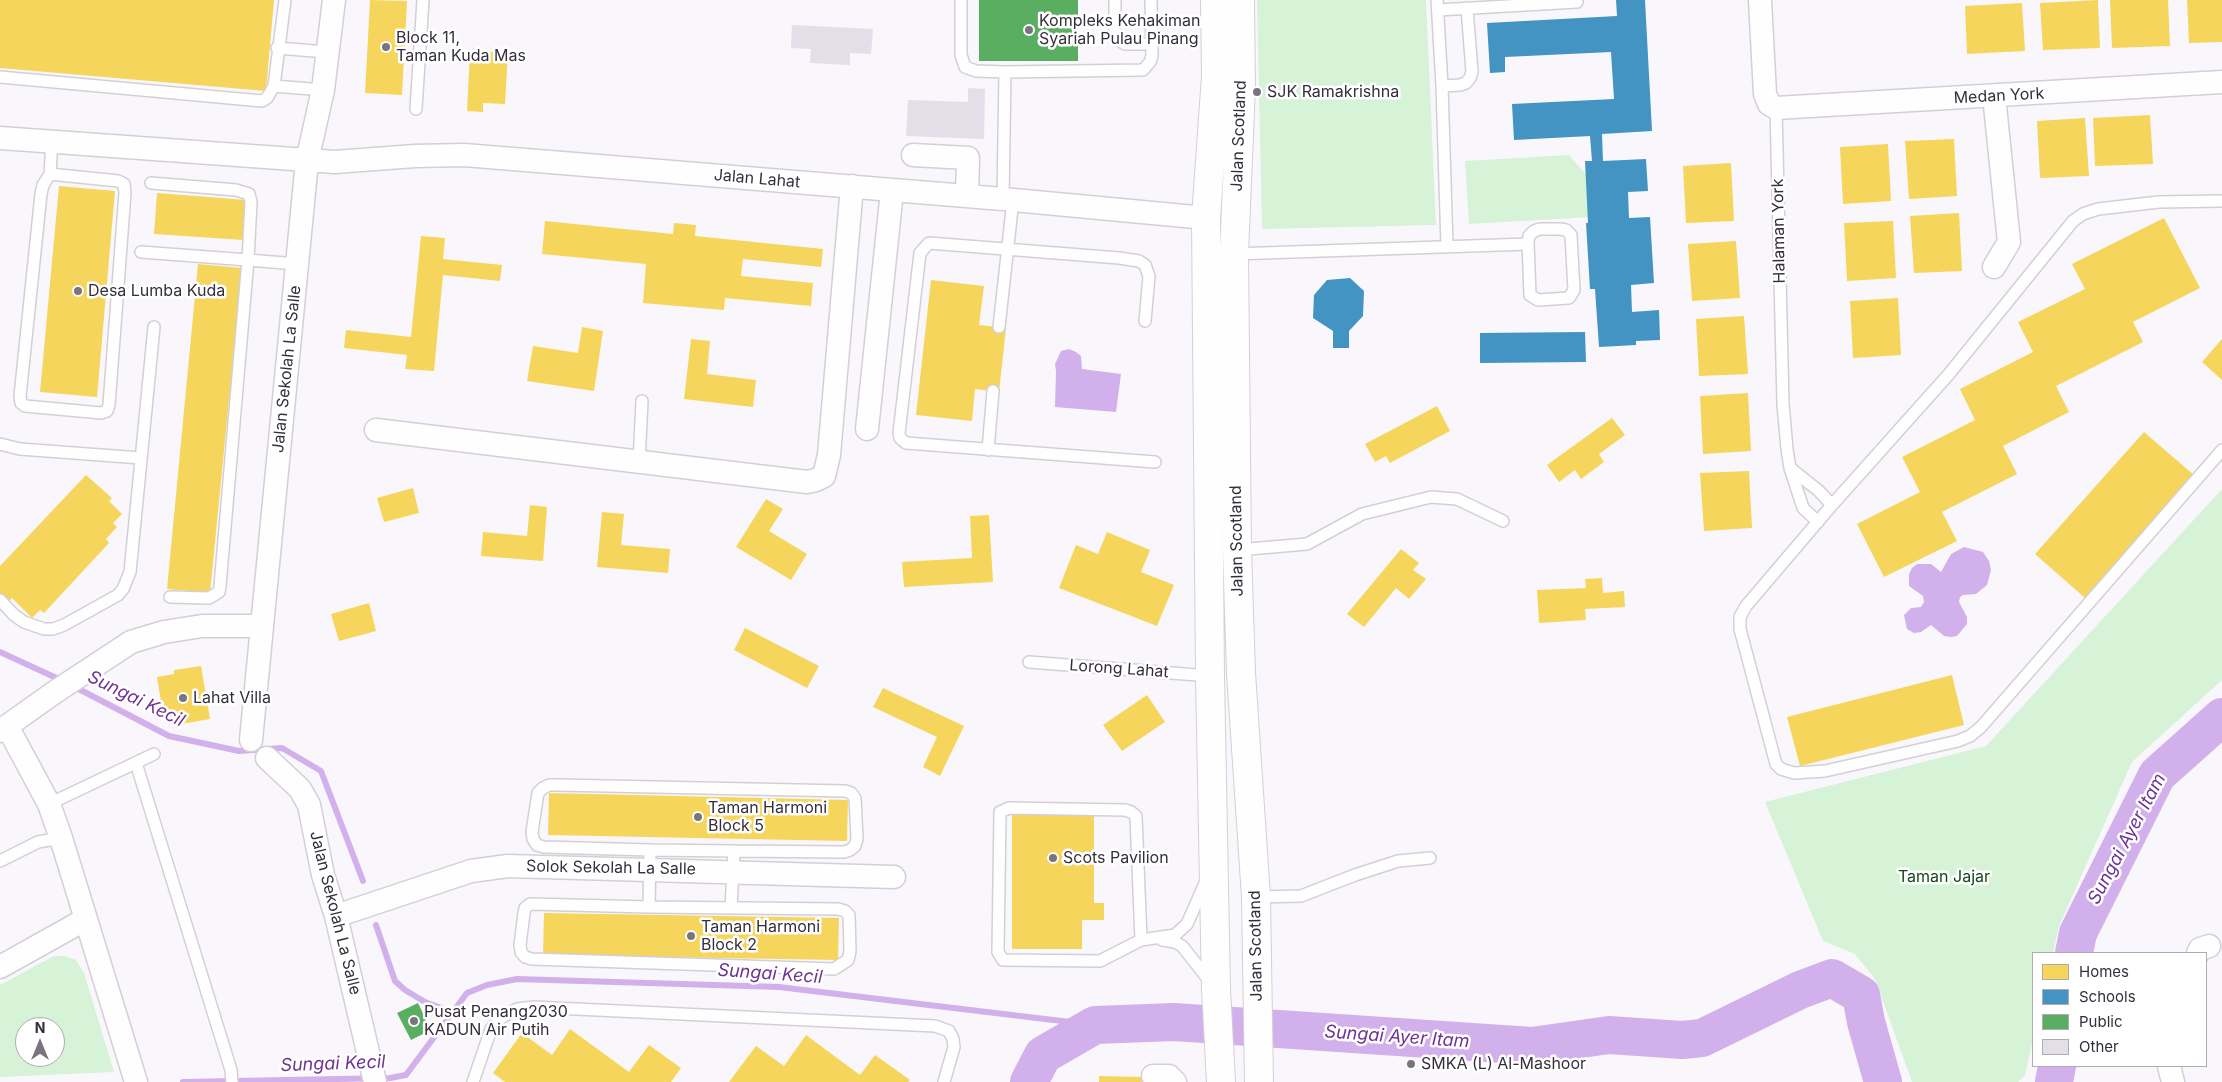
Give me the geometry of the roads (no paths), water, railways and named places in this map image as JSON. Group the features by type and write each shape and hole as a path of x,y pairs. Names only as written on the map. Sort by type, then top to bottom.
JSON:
{"highway":[{"name":"Jalan Scotland","path":"1215,0 1216,76 1206,218 1210,676 1217,1042 1221,1082"},
{"name":"Jalan Scotland","path":"1240,0 1242,87 1234,254 1237,550 1241,673 1256,897 1259,1082"},
{"path":"1214,1082 1217,1042"}],"street":[{"name":"Jalan Sekolah La Salle","path":"250,740 307,160 323,90 334,0"},
{"name":"Halaman York","path":"1760,0 1765,94 1769,104 1776,108"},
{"name":"Medan York","path":"1776,108 2222,82"},
{"path":"1994,96 2009,242 1994,267"},
{"name":"Jalan Lahat","path":"0,138 335,162 415,156 464,155 852,186 1206,218"},
{"path":"913,155 968,158 967,196"},
{"path":"376,430 808,482 824,476 829,455 852,186"},
{"path":"867,430 892,190"},
{"path":"136,1082 49,804 3,729 102,659 131,642 164,632 202,626 262,626"},
{"name":"Jalan Sekolah La Salle","path":"267,758 300,789 309,804 323,875 336,916 374,1076"},
{"name":"Solok Sekolah La Salle","path":"336,916 471,871 508,866 650,859 733,861 894,876"},
{"path":"0,967 86,919"},
{"path":"2169,1067 2173,1082"},
{"path":"1153,1076 1169,1076 1175,1082"}],"lane":[{"path":"0,77 256,102 262,101 267,98 274,86 277,48 285,0"},
{"path":"416,109 422,0"},
{"path":"961,0 961,55 965,67 976,71 1004,72 1140,71 1147,67 1150,62 1152,44 1151,0"},
{"path":"1115,0 1115,34 1117,39 1125,44 1152,44"},
{"path":"1447,246 1442,86 1437,5 1466,8 1577,2"},
{"path":"1442,86 1466,83 1472,72 1466,8"},
{"path":"277,48 327,52"},
{"path":"999,328 1008,248 1004,72"},
{"path":"274,86 323,90"},
{"name":"Halaman York","path":"1776,108 1783,404 1790,468 1803,508 1818,522"},
{"path":"50,174 118,181 124,184 125,193 109,405 107,411 101,413 25,406 21,402 20,396 41,194 43,185 50,174 52,141"},
{"path":"151,183 236,190 249,194 251,202 248,260 219,592 209,598 170,597"},
{"path":"2222,202 2158,202 2098,209 2083,214 2073,221 1948,374 1746,606 1740,623 1773,757 1781,769 1794,774 1825,771 1958,741 1970,736 1981,727 2222,450"},
{"path":"1540,229 1560,229 1566,230 1571,234 1574,290 1569,298 1538,300 1530,295 1528,244 1529,236 1534,231 1540,229"},
{"path":"1144,321 1149,276 1144,265 1139,262 1008,248 939,242 929,243 923,247 920,253 899,433 900,438 906,443 1155,462"},
{"path":"1234,254 1528,244"},
{"path":"141,252 297,264"},
{"path":"0,600 14,615 24,622 44,629 64,625 118,595 124,589 130,572 154,327"},
{"path":"988,450 993,391"},
{"path":"639,462 642,401"},
{"path":"0,444 20,449 141,458"},
{"path":"1790,468 1819,491 1832,505"},
{"path":"1237,550 1307,544 1362,514 1431,497 1457,499 1503,521"},
{"name":"Lorong Lahat","path":"1029,662 1210,676"},
{"path":"49,804 154,754"},
{"path":"136,763 232,1076"},
{"path":"649,906 650,859 537,845 533,839 532,832 538,793 549,785 844,791 851,793 855,798 857,840 855,846 844,852 733,861 732,908"},
{"path":"1141,940 1136,816 1125,810 1009,808 1000,812 998,952 1003,960 1100,961 1141,940 1175,935 1182,931 1187,924 1214,866"},
{"path":"0,861 38,842 61,838"},
{"path":"1256,897 1301,896 1354,875 1398,862 1430,858"},
{"path":"530,904 649,906 838,909 849,915 851,922 848,960 842,966 834,969 532,959 525,957 521,952 524,913 525,908 530,904"},
{"path":"1158,939 1175,942 1182,946 1216,993"},
{"path":"473,1082 491,1029 502,1017 517,1009 534,1008 935,1026 949,1031 953,1039 954,1047 944,1082"}],"waterway":[{"name":"Sungai Kecil","path":"0,652 63,681"},
{"name":"Sungai Kecil","path":"73,686 169,736 239,751 282,748 321,771 363,881"},
{"name":"Sungai Ayer Itam","path":"2074,952 2078,933 2157,775 2222,717"},
{"name":"Sungai Kecil","path":"376,925 395,981 405,990 425,1002 452,1012"},
{"name":"Sungai Ayer Itam","path":"1029,1082 1043,1055 1095,1025 1174,1022 1532,1046 1609,1035 1682,1040 1702,1038 1800,990 1832,978 1861,995 1866,1022 1883,1082"},
{"name":"Sungai Kecil","path":"183,1082 390,1078 406,1075 467,993 487,985 517,979 779,987 1095,1025"},
{"name":"Sungai Ayer Itam","path":"2054,1082 2057,1067"}],"place":[{"name":"Kompleks Kehakiman Syariah Pulau Pinang","path":"1029,30"},
{"name":"Block 11, Taman Kuda Mas","path":"386,47"},
{"name":"SJK Ramakrishna","path":"1257,92"},
{"name":"Desa Lumba Kuda","path":"78,291"},
{"name":"Lahat Villa","path":"183,698"},
{"name":"Taman Harmoni Block 5","path":"698,817"},
{"name":"Scots Pavilion","path":"1053,858"},
{"name":"Taman Harmoni Block 2","path":"691,936"},
{"name":"Pusat Penang2030 KADUN Air Putih","path":"414,1021"},
{"name":"SMKA (L) Al-Mashoor","path":"1411,1064"}],"park label":[{"name":"Taman Jajar","path":"1944,877"}]}
